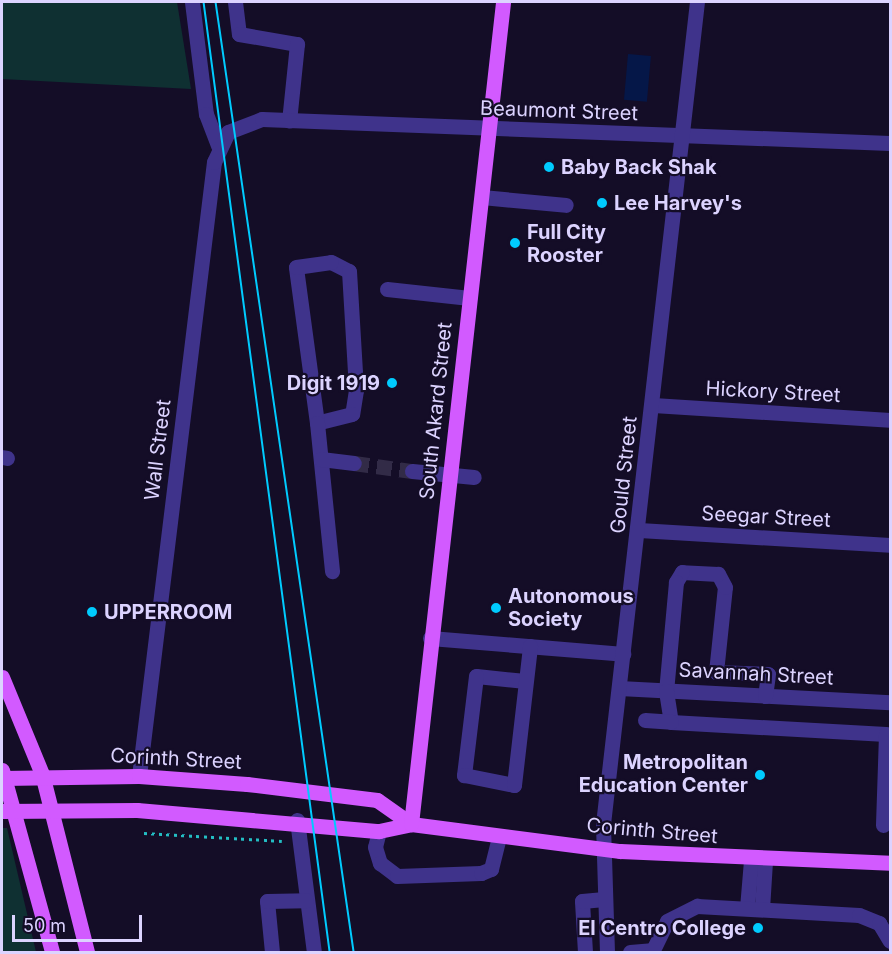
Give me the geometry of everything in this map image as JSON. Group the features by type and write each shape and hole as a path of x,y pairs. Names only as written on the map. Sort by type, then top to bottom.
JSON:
{"main road":[{"name":"South Akard Street","path":"411,825 430,638 491,129 503,2"},
{"path":"2,677 42,774 87,952"},
{"name":"Corinth Street","path":"2,775 139,776 377,800 411,825"},
{"path":"2,775 7,810 52,952"},
{"name":"Corinth Street","path":"7,810 51,809 297,820 379,831 411,825 602,849 758,860 891,863"}],"street":[{"path":"192,2 206,114 218,146"},
{"path":"234,2 239,34 297,44 289,121"},
{"name":"Gould Street","path":"608,952 602,849 697,2"},
{"name":"Beaumont Street","path":"228,132 262,119 683,138 891,143"},
{"name":"Wall Street","path":"139,776 218,146 228,132"},
{"path":"482,197 566,205"},
{"path":"317,423 352,414 356,390 349,271 331,262 296,267 317,423 332,571"},
{"path":"387,289 470,298"},
{"name":"Hickory Street","path":"653,405 891,420"},
{"path":"321,459 354,463"},
{"path":"412,471 474,477"},
{"name":"Seegar Street","path":"639,530 891,544"},
{"path":"671,723 666,691 676,582 682,572 718,574 725,586 716,672 768,674 765,696"},
{"path":"430,638 623,654"},
{"path":"525,681 476,676 464,775 514,785 530,646"},
{"name":"Savannah Street","path":"619,688 891,702"},
{"path":"645,720 886,734 887,793 883,825"},
{"path":"297,820 314,952"},
{"path":"379,831 375,847 380,863 397,876 481,873 491,869 499,836"},
{"path":"755,909 758,860"},
{"path":"585,952 582,901 604,899"},
{"path":"272,952 267,901 306,900"},
{"path":"630,952 652,951 657,934 681,911 697,906 859,915 879,923 891,941"}],"path":[{"path":"144,833 282,841"}],"green space":[{"path":"2,2 177,2 191,89 2,79"},
{"path":"2,828 7,828 36,952 2,952"}],"water":[{"path":"628,54 651,56 647,102 624,100"}],"tunnel":[{"path":"354,463 412,471"}],"tram line":[{"path":"204,2 330,952"},
{"path":"216,2 354,952"}],"place":[{"name":"Baby Back Shak","path":"549,167"},
{"name":"Lee Harvey's","path":"602,203"},
{"name":"Full City Rooster","path":"515,243"},
{"name":"Digit 1919","path":"392,383"},
{"name":"Autonomous Society","path":"496,608"},
{"name":"UPPERROOM","path":"92,612"},
{"name":"Metropolitan Education Center","path":"760,775"},
{"name":"El Centro College","path":"758,928"}]}
